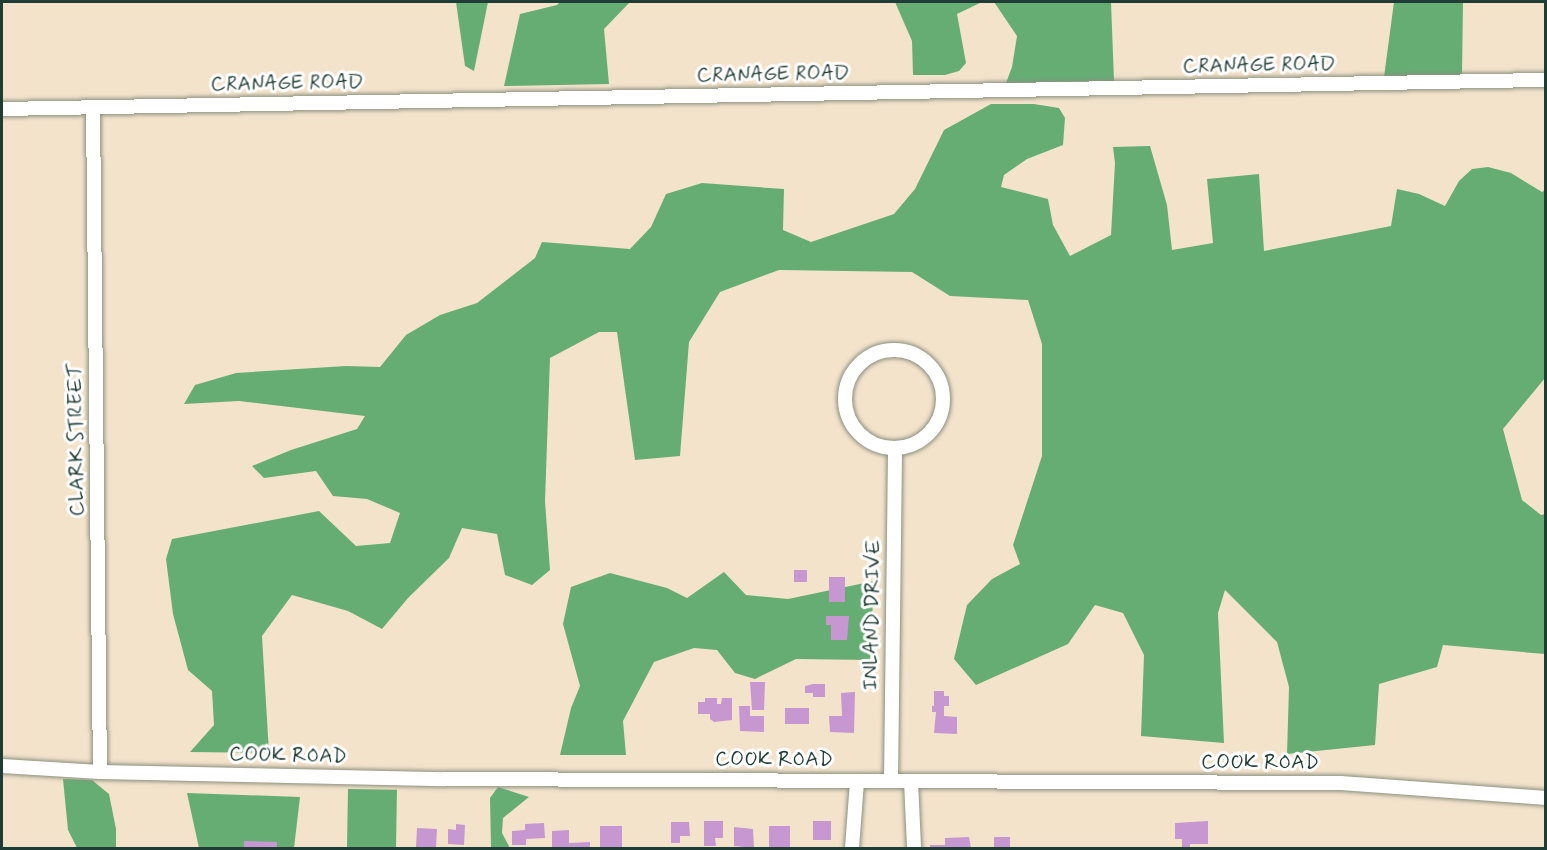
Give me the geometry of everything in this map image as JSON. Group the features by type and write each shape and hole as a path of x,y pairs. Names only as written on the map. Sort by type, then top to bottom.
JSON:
{"street":[{"name":"CRANAGE ROAD","path":"2,109 1545,80"},
{"name":"CLARK STREET","path":"93,108 100,772"},
{"path":"885,350 914,353 928,363 942,386 942,411 935,427 927,436 912,445 895,449 879,447 856,432 847,417 844,400 851,374 862,360 885,350"},
{"name":"INLAND DRIVE","path":"891,781 895,449"},
{"name":"COOK ROAD","path":"2,766 100,772 469,779 1341,783 1545,798"},
{"path":"852,849 857,781"},
{"path":"911,781 914,849"}],"green space":[{"path":"456,2 488,2 474,71 465,66"},
{"path":"560,2 630,2 604,29 609,84 504,86 520,14 557,5"},
{"path":"895,2 982,2 957,14 966,63 959,71 945,75 913,75 912,41"},
{"path":"994,2 1111,2 1114,81 1006,83 1012,67 1017,36"},
{"path":"1394,2 1463,2 1462,76 1384,77"},
{"path":"991,104 1034,104 1059,108 1065,118 1063,145 1027,159 1004,175 1001,187 1048,199 1053,225 1070,256 1111,235 1115,163 1113,147 1150,146 1167,205 1172,250 1213,243 1207,179 1259,174 1264,251 1391,226 1397,189 1419,194 1445,206 1459,181 1472,169 1488,167 1511,173 1542,192 1545,190 1545,378 1503,429 1522,500 1541,515 1545,514 1545,654 1443,645 1437,667 1379,684 1375,745 1287,754 1289,687 1277,642 1225,590 1218,613 1224,743 1141,736 1144,655 1123,613 1095,605 1068,644 976,685 954,659 967,605 992,579 1020,564 1013,545 1042,456 1042,344 1028,300 950,296 912,272 779,270 720,292 689,342 680,456 635,460 617,332 599,332 550,358 545,501 550,570 532,585 505,575 497,534 462,528 449,558 408,598 382,629 348,611 292,595 262,636 269,753 190,752 214,725 212,691 188,670 173,614 166,559 172,539 319,511 356,546 390,543 400,513 367,499 333,496 316,471 264,478 252,466 291,450 357,429 365,416 239,401 184,404 195,385 236,373 346,366 380,367 406,335 440,315 477,303 535,258 542,242 630,249 651,227 666,194 702,183 784,189 783,230 811,242 894,214 915,189 944,130"},
{"path":"724,572 746,595 788,599 874,581 870,660 796,659 755,679 735,673 717,650 694,648 654,662 623,721 626,755 560,755 571,708 580,686 563,624 571,587 610,573 667,588 687,598"},
{"path":"63,779 92,780 109,794 116,829 116,848 77,848 68,830"},
{"path":"498,787 529,797 503,818 502,833 510,848 491,848 490,798"},
{"path":"348,789 397,790 396,848 347,848"},
{"path":"187,793 300,797 294,848 199,848"}],"building":[{"path":"794,570 807,570 807,582 794,582"},
{"path":"829,577 845,577 845,602 829,602"},
{"path":"826,616 849,616 847,640 831,640 831,625 826,625"},
{"path":"750,682 765,682 764,710 752,710"},
{"path":"825,684 825,697 813,697 813,693 805,693 805,686"},
{"path":"934,691 944,691 944,696 949,696 949,706 944,706 944,716 957,717 957,734 934,733 936,712 932,712 932,706 934,706"},
{"path":"855,692 854,733 830,732 829,716 842,716 841,693"},
{"path":"705,698 717,698 717,704 721,704 722,698 732,698 732,720 714,722 710,719 710,714 698,714 698,702 705,702"},
{"path":"739,706 750,706 750,716 764,716 764,732 740,731"},
{"path":"785,708 809,708 809,724 785,724"},
{"path":"704,821 723,821 723,838 715,838 716,846 704,846"},
{"path":"813,821 831,821 831,840 813,840"},
{"path":"1208,821 1208,844 1190,844 1190,848 1182,848 1182,839 1175,839 1175,823"},
{"path":"671,822 689,822 690,836 680,836 680,843 671,843"},
{"path":"544,823 545,838 526,839 526,845 512,845 512,831 525,830 525,824"},
{"path":"456,824 465,825 464,845 448,844 448,829 456,830"},
{"path":"600,826 622,826 622,848 600,848"},
{"path":"769,826 790,826 790,848 769,848"},
{"path":"734,827 753,829 754,848 734,846"},
{"path":"417,828 437,829 436,848 416,848"},
{"path":"569,830 569,843 590,842 590,848 552,848 552,831"},
{"path":"969,837 971,848 930,848 930,845 945,845 945,838"},
{"path":"994,837 1010,837 1010,848 994,848"},
{"path":"244,841 277,842 277,848 244,848"}]}
